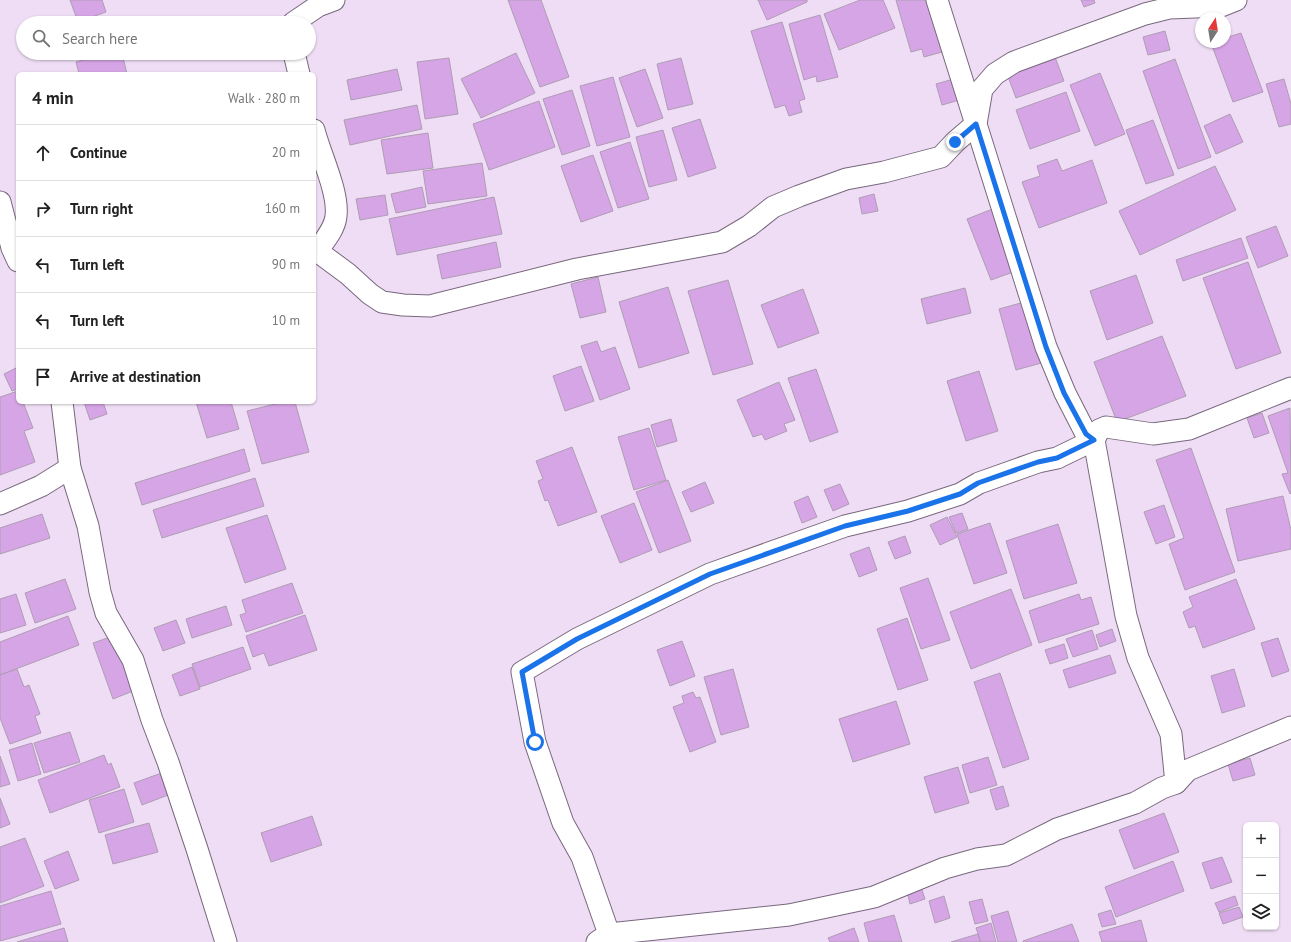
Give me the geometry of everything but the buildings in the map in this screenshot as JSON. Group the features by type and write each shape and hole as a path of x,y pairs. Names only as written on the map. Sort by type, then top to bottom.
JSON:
{"street":[{"path":"303,16 318,6 334,0"},
{"path":"937,0 1046,347 1064,393 1093,435 1126,616 1138,658 1171,734 1176,783"},
{"path":"316,137 335,199 336,217 331,230 316,252 348,274 370,294 382,302 403,305 430,306 577,269 722,242 749,226 773,207 799,196 846,179 884,172 941,157 955,142 976,124 982,89 995,74 1014,62 1145,14 1169,8 1221,6 1236,0"},
{"path":"296,60 299,72"},
{"path":"0,202 12,248 16,257"},
{"path":"1291,388 1189,429 1153,434 1106,427 1057,458 1038,462 978,483 960,494 908,511 845,526 710,574 577,639 522,672 535,742 563,824 582,857 603,938 790,915 874,897 945,868 977,859 1006,855 1057,829 1135,804 1162,788 1176,783 1188,770 1291,727"},
{"path":"62,404 70,468 88,526 100,592 106,613 133,660 152,720 168,762 197,849 226,942"},
{"path":"0,504 41,486 70,468"}],"route":[{"path":"535,742 522,672 577,639 710,574 845,526 908,511 960,494 978,483 1038,462 1057,458 1094,440 1086,434 1064,393 1046,347 976,124 955,142"}]}
